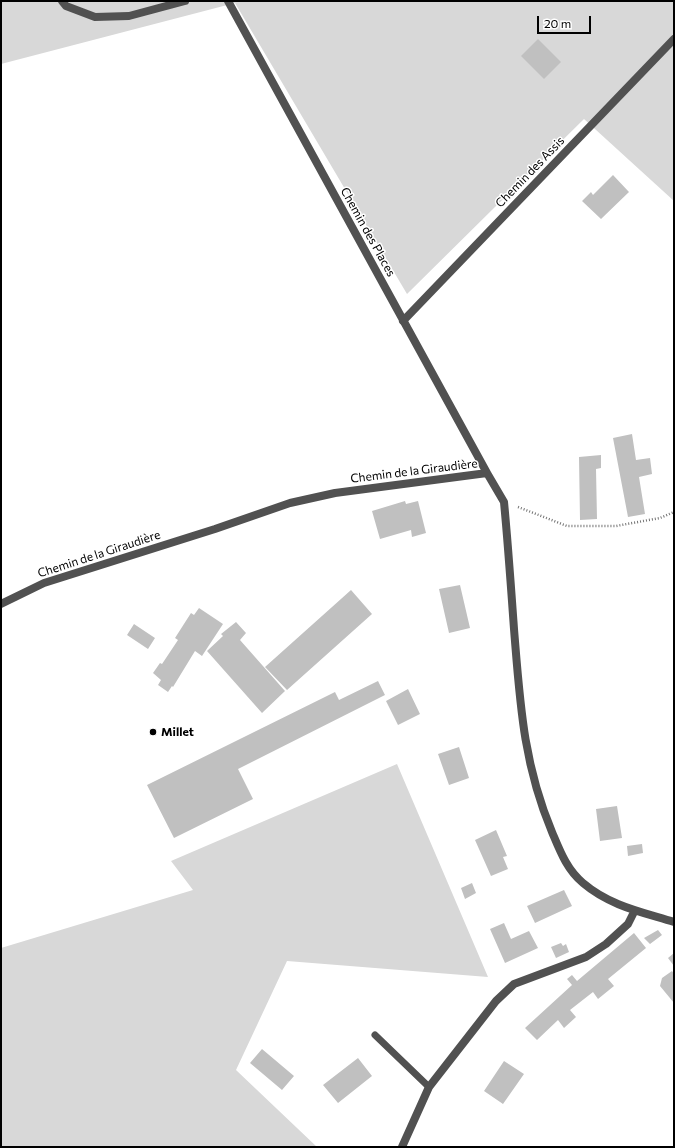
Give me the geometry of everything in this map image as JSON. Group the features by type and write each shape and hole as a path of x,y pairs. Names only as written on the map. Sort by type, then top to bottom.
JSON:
{"street":[{"path":"62,1 66,6 94,17 129,16 185,1"},
{"name":"Chemin des Places","path":"228,1 487,473"},
{"name":"Chemin des Assis","path":"403,321 674,39"},
{"name":"Chemin de la Giraudière","path":"1,604 44,583 215,529 290,502 335,493 487,473 504,502 522,730 537,795 560,851 573,873 594,892 634,912 674,922"},
{"path":"402,1147 429,1086 496,1001 514,984 586,957 606,944 628,924 634,912"}],"lane":[{"path":"375,1035 429,1086"}],"path":[{"path":"504,502 568,526 616,526 660,518 674,512"}],"shaded area":[{"path":"1,1 674,1 674,201 584,119 407,294 235,3 1,64"},
{"path":"397,764 488,977 287,961 236,1070 317,1147 1,1147 1,948 193,890 171,861"}],"building":[{"path":"538,39 561,62 544,79 521,56"},
{"path":"613,175 629,192 601,219 582,201 591,192 593,195"},
{"path":"632,434 636,460 650,458 652,474 639,477 645,514 628,517 613,438"},
{"path":"601,455 601,468 596,469 597,519 580,520 579,457"},
{"path":"405,501 406,504 418,501 426,533 412,537 411,530 380,539 372,511"},
{"path":"460,585 470,628 449,633 439,589"},
{"path":"351,590 372,614 287,690 265,667"},
{"path":"199,608 223,624 202,656 195,651 173,687 172,686 168,692 158,685 161,680 153,673 160,663 162,664 178,640 175,638 191,613 194,615"},
{"path":"236,622 246,633 240,640 285,691 262,713 207,651 223,636 221,634"},
{"path":"134,624 155,638 148,649 127,635"},
{"path":"378,681 385,695 238,769 253,799 174,838 147,785 335,692 339,700"},
{"path":"408,689 420,714 398,725 386,701"},
{"path":"459,747 469,778 449,785 438,754"},
{"path":"617,806 622,838 600,841 596,809"},
{"path":"496,830 507,856 503,857 508,869 491,876 475,840"},
{"path":"642,844 643,853 628,856 627,846"},
{"path":"472,883 476,893 465,899 461,888"},
{"path":"564,890 572,906 535,923 527,906"},
{"path":"504,923 511,939 529,931 538,948 505,963 490,929"},
{"path":"658,930 662,935 650,944 644,938"},
{"path":"634,933 646,948 608,979 614,986 598,999 593,992 570,1010 576,1017 564,1028 558,1020 537,1040 525,1028 572,985 567,979 572,975 577,981"},
{"path":"561,943 563,946 566,944 569,952 556,958 551,947"},
{"path":"674,953 674,966 668,958"},
{"path":"672,971 674,974 674,1003 660,986 662,978"},
{"path":"262,1049 294,1076 282,1090 250,1063"},
{"path":"358,1058 372,1076 338,1103 323,1085"},
{"path":"504,1061 524,1074 503,1104 484,1091"}],"place":[{"name":"Millet","path":"153,732"}]}
